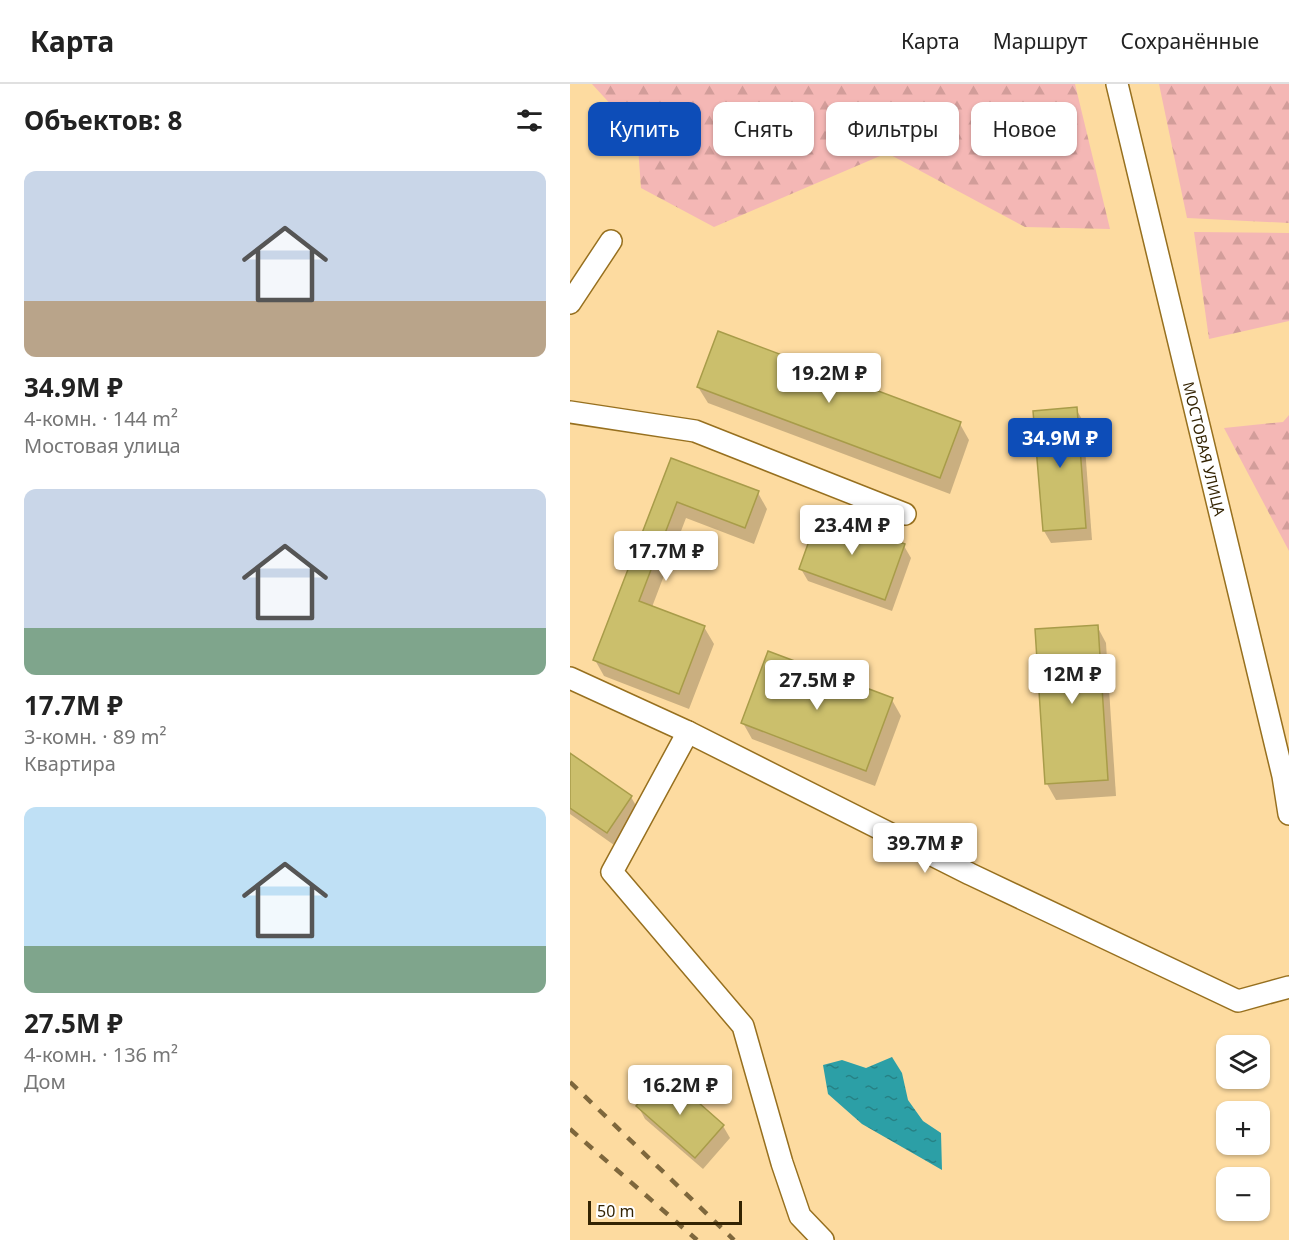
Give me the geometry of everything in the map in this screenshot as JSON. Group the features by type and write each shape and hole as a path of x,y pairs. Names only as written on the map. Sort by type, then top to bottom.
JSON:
{"street":[{"name":"МОСТОВАЯ УЛИЦА","path":"1117,84 1286,775 1289,814"},
{"path":"570,303 611,241"},
{"path":"570,412 695,431 905,514"},
{"path":"570,678 688,732 970,874 1238,1001 1289,987"},
{"path":"688,732 612,872 743,1026 800,1216 823,1240"}],"green space":[{"path":"592,84 1075,84 1110,229 1025,227 893,156 959,156 959,102 826,102 826,156 880,156 714,227 641,188 639,156 701,156 701,102 609,102"},
{"path":"1159,84 1289,84 1289,223 1187,218"},
{"path":"1194,232 1289,233 1289,321 1209,339"},
{"path":"1289,415 1289,551 1224,428 1283,422"}],"water":[{"path":"892,1057 902,1073 908,1100 923,1121 941,1133 942,1170 862,1124 828,1094 823,1065 842,1060 866,1068"}],"building":[{"path":"718,331 961,422 940,478 697,387"},
{"path":"1077,407 1086,528 1043,531 1033,411"},
{"path":"671,458 759,491 745,528 677,502 639,601 705,626 679,694 593,660"},
{"path":"819,513 905,544 885,600 799,569"},
{"path":"1098,625 1108,780 1045,784 1035,629"},
{"path":"768,651 893,698 866,771 741,723"},
{"path":"570,753 632,796 607,833 570,808"},
{"path":"665,1073 724,1125 695,1158 636,1106"}],"railway":[{"path":"570,1082 734,1240"},
{"path":"570,1129 697,1240"}]}
